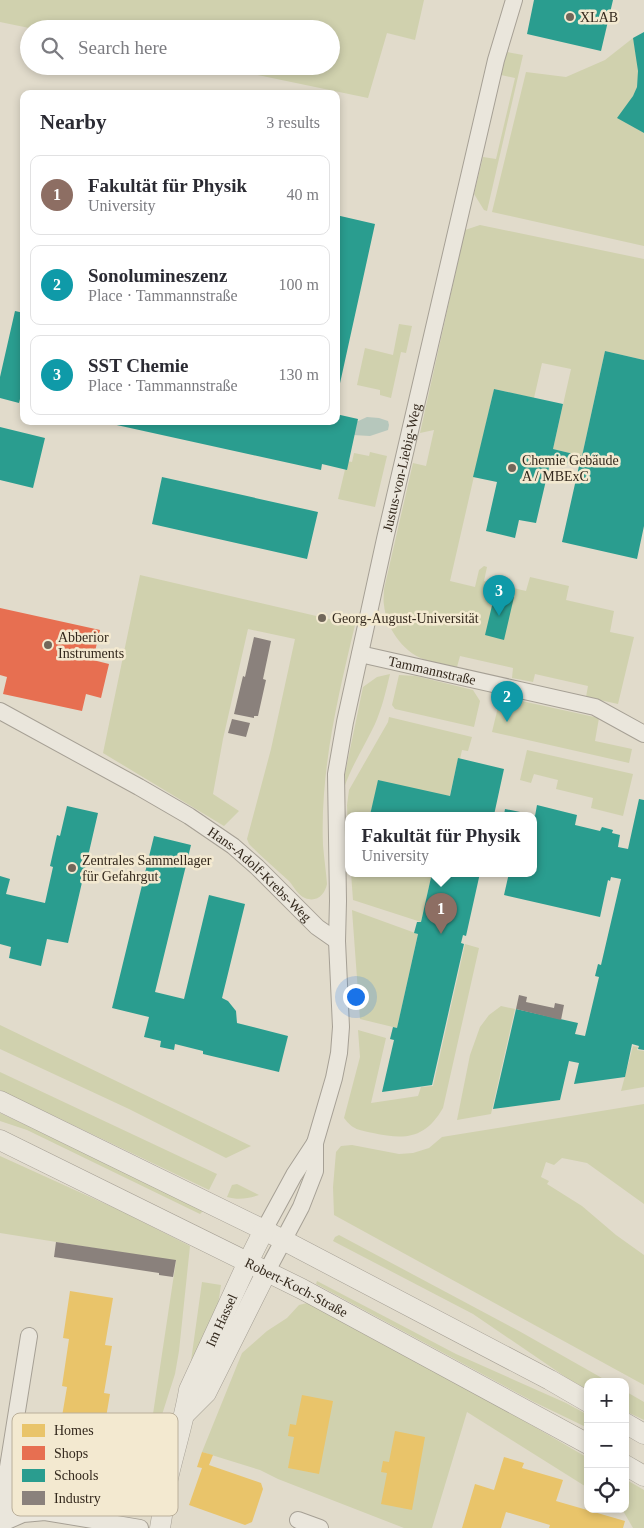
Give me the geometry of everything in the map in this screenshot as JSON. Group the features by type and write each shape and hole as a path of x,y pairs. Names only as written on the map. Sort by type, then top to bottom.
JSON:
{"street":[{"name":"Justus-von-Liebig-Weg","path":"337,941 336,774 344,722 496,60 514,0"},
{"name":"Tammannstraße","path":"360,654 595,707 644,734"},
{"name":"Hans-Adolf-Krebs-Weg","path":"0,711 139,787 189,816 233,846 257,867 317,927 337,941"},
{"path":"266,1271 301,1207 315,1171 315,1143 334,1078 339,1053 341,1027 337,941"},
{"path":"0,1101 264,1230 584,1400"},
{"name":"Robert-Koch-Straße","path":"0,1140 319,1298 584,1442"},
{"path":"264,1230 294,1174 315,1143"},
{"name":"Im Hassel","path":"178,1439 186,1413 190,1390 264,1230"},
{"name":"Im Hassel","path":"186,1413 206,1393 266,1271"},
{"path":"17,1413 29,1336"},
{"path":"629,1425 644,1434"},
{"path":"12,1442 5,1486 2,1522 18,1516"},
{"path":"629,1467 644,1476"},
{"path":"69,1516 140,1528"},
{"path":"298,1520 320,1528"}],"green space":[{"path":"0,0 424,0 415,40 387,33 368,98 340,92 340,90 330,90 257,75 340,75 340,20 20,20 20,26 0,22"},
{"path":"633,38 638,68 637,87 618,118 644,133 644,246 492,212 526,72 566,77 605,60"},
{"path":"507,52 523,55 487,211 484,210 474,194 483,157 496,159 515,78 501,75"},
{"path":"480,225 644,259 644,360 605,351 582,456 553,449 571,369 542,363 534,398 494,389 450,581 475,587 479,570 484,566 487,567 484,581 526,591 530,577 569,586 566,600 614,611 610,632 634,637 618,704 586,697 588,686 535,674 533,682 512,678 513,668 460,656 457,667 427,661 415,655 402,644 392,630 385,613 384,589 413,463 426,466 434,430 420,433 465,230"},
{"path":"399,324 412,326 406,353 401,352 391,398 380,395 380,390 357,385 365,348 393,355"},
{"path":"370,452 387,456 375,507 338,499 347,461 352,462 354,453 369,456"},
{"path":"140,575 355,625 342,679 327,762 324,789 323,845 327,884 320,897 309,899 300,895 289,881 249,844 247,839 271,749 295,639 248,629 223,739 213,794 239,811 224,826 103,753"},
{"path":"390,674 382,706 375,724 344,788 342,788 363,687 377,677"},
{"path":"399,675 416,676 473,690 480,701 474,727 395,709 392,705"},
{"path":"508,698 599,718 595,741 632,749 629,763 492,732 498,707"},
{"path":"389,717 472,737 468,751 462,750 460,759 458,759 447,808 379,780 371,812 347,812 349,790 388,722"},
{"path":"527,750 633,774 623,816 591,808 593,798 556,789 558,780 534,774 531,783 520,780"},
{"path":"351,877 431,877 421,922 353,900"},
{"path":"352,910 418,934 397,1028 360,1019"},
{"path":"465,944 479,948 443,1108 429,1126 413,1135 384,1135 353,1127 344,1118 360,1057 358,1030 386,1038 371,1103 418,1096 421,1087 433,1086"},
{"path":"501,1006 515,1009 491,1114 457,1120 470,1055 480,1027 489,1015"},
{"path":"0,1025 251,1146 226,1158 129,1109 0,1049"},
{"path":"633,1046 638,1047 637,1050 644,1051 644,1087 621,1091"},
{"path":"0,1072 217,1174 209,1190 0,1090"},
{"path":"644,1104 644,1204 587,1163 562,1158 554,1165 546,1162 541,1177 549,1181 547,1184 582,1206 616,1235 644,1255 644,1385 334,1215 333,1187 336,1152 341,1146 352,1145 399,1154 413,1153 429,1148 442,1137"},
{"path":"0,1113 203,1211 200,1214 27,1130 0,1121"},
{"path":"0,1156 121,1211 190,1246 179,1351 175,1374 163,1413 153,1413 176,1261 0,1233"},
{"path":"237,1184 259,1195 243,1199 227,1197 232,1185"},
{"path":"339,1235 519,1331 602,1378 584,1378 584,1388 473,1314 333,1241"},
{"path":"317,1281 456,1354 566,1403 584,1413 584,1426 534,1402 316,1284"},
{"path":"202,1282 221,1285 218,1305 191,1361"},
{"path":"307,1303 473,1391 584,1456 584,1485 467,1412 432,1528 404,1528 278,1479 260,1470 202,1452 242,1353 267,1331 287,1318 299,1305"},
{"path":"629,1393 644,1402 644,1420 629,1413"},
{"path":"629,1481 644,1490 644,1528 633,1528 624,1513 629,1513"}],"shaded area":[{"path":"367,417 388,421 388,430 370,436 353,435 356,422"}],"building: Homes":[{"path":"70,1291 113,1298 105,1345 112,1346 104,1393 110,1394 107,1413 63,1413 67,1387 62,1386 69,1339 63,1338"},
{"path":"302,1395 333,1401 319,1474 288,1468 294,1437 288,1436 290,1424 296,1425"},
{"path":"395,1431 425,1437 412,1510 381,1504 387,1473 381,1472 383,1461 389,1462"},
{"path":"202,1452 213,1455 209,1465 261,1483 263,1489 252,1522 245,1525 189,1505 202,1468 197,1467"},
{"path":"504,1457 524,1463 522,1468 563,1480 556,1501 584,1509 584,1513 597,1513 625,1521 623,1528 549,1528 550,1525 506,1512 501,1528 462,1528 475,1484 494,1490"}],"building: Shops":[{"name":"Abberior Instruments","path":"0,608 100,630 93,660 109,664 101,698 86,694 82,711 3,694 7,677 0,675"}],"building: Schools":[{"name":"XLAB","path":"534,0 613,0 601,51 527,34"},
{"path":"644,32 644,133 617,118 633,96 637,87 638,71 633,38"},
{"path":"340,216 375,224 340,383"},
{"path":"15,311 20,312 19,403 0,398 0,377"},
{"path":"605,351 644,360 644,526 637,559 562,542 579,466 551,459 536,523 519,520 515,538 486,531 497,482 473,477 494,389 563,404 553,449 582,456"},
{"path":"340,415 358,419 347,470 322,464 321,470 117,425 340,425"},
{"path":"0,427 45,438 33,488 0,480"},
{"path":"162,477 318,512 307,559 152,524"},
{"path":"495,593 514,597 504,640 485,635"},
{"path":"458,758 504,769 495,812 371,812 378,780 450,796"},
{"path":"639,799 644,800 644,1050 638,1049 639,1046 632,1044 625,1077 574,1084 579,1063 569,1061 560,1100 493,1109 516,1009 578,1023 575,1034 585,1036 599,977 595,976 598,964 601,965 621,879 611,877 610,881 608,880 600,917 504,895 508,877 537,877 537,805 577,815 575,825 600,831 602,827 613,830 612,833 620,835 618,847 628,849"},
{"name":"Zentrales Sammellager für Gefahrgut","path":"67,806 98,813 68,943 47,939 41,966 9,958 11,947 0,944 0,876 10,879 6,894 45,903 53,867 50,866 57,835 60,836"},
{"path":"505,809 520,812 504,812"},
{"path":"154,836 191,845 155,992 184,999 209,895 245,904 222,998 228,1001 236,1011 237,1023 288,1036 279,1072 203,1054 203,1051 175,1044 174,1050 160,1047 161,1041 144,1037 149,1017 112,1008"},
{"path":"431,877 479,877 466,936 463,935 461,943 464,944 432,1085 382,1092 394,1040 390,1039 393,1027 397,1028 418,934 414,933 417,922 421,922"}],"building: Industry":[{"path":"254,637 271,641 263,679 266,680 258,716 254,716 254,718 234,714"},
{"path":"232,719 250,723 246,737 228,733"},
{"path":"519,995 527,997 526,1002 554,1008 555,1003 564,1005 561,1020 516,1009"},
{"path":"56,1242 176,1260 173,1277 159,1275 159,1273 54,1257"}],"place":[{"name":"XLAB","path":"570,17"},
{"name":"Chemie Gebäude A / MBExC","path":"512,468"},
{"name":"SST Chemie","path":"499,616"},
{"name":"Georg-August-Universität","path":"322,618"},
{"name":"Abberior Instruments","path":"48,645"},
{"name":"Sonolumineszenz","path":"507,722"},
{"name":"Zentrales Sammellager für Gefahrgut","path":"72,868"},
{"name":"Fakultät für Physik","path":"441,934"}]}
